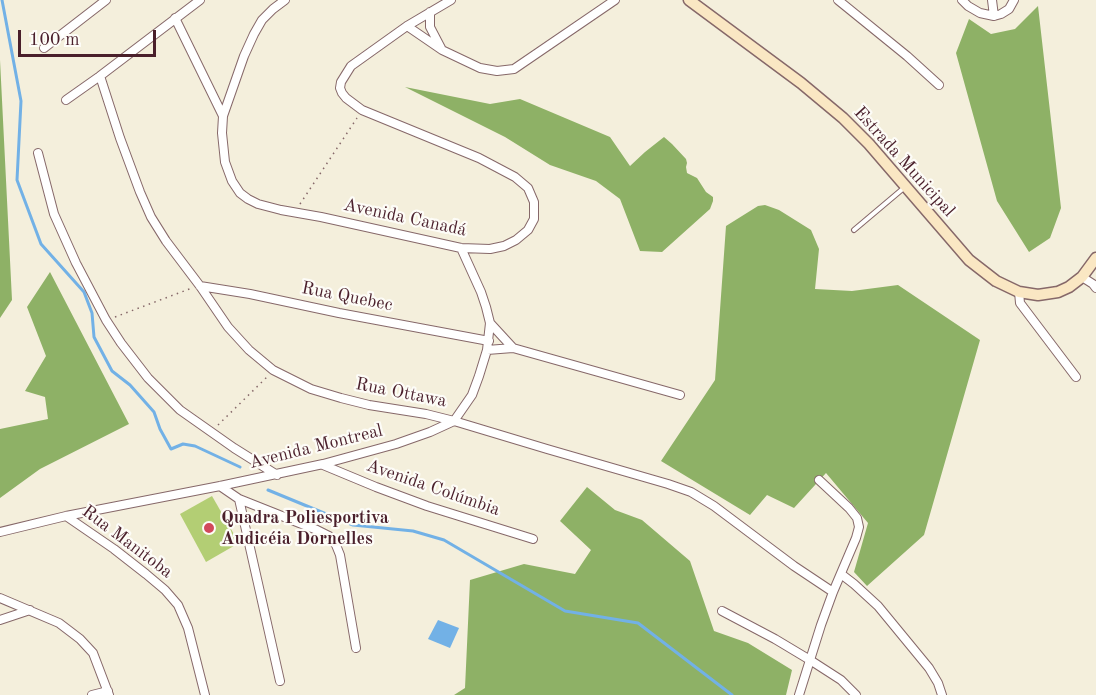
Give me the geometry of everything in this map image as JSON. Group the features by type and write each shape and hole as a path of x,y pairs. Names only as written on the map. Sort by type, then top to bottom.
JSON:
{"main road":[{"name":"Estrada Municipal","path":"689,0 843,118 869,144 969,260 996,281 1019,292 1038,294 1058,292 1082,277 1096,258"}],"street":[{"path":"44,48 106,0"},
{"path":"66,100 200,0"},
{"path":"223,116 254,34 262,20 285,0"},
{"name":"Avenida Canadá","path":"175,18 223,116 225,162 240,194 258,204 461,248 497,248 516,240 528,230 534,219 534,202 528,188 516,177 479,158 362,110 342,93 340,88 345,73 351,66 407,26 451,0"},
{"path":"407,26 442,50 480,68 497,71 514,69 615,0"},
{"path":"838,0 939,85"},
{"path":"962,0 980,13 994,16 1009,9 1014,0"},
{"path":"992,0 994,16"},
{"path":"430,12 430,27 442,50"},
{"name":"Rua Ottawa","path":"100,76 120,138 151,217 228,327 249,350 273,370 310,389 369,405 454,421 691,492 833,592"},
{"path":"38,153 54,214 76,263 106,320 148,378 180,410 278,474"},
{"path":"454,421 471,395 479,376 488,346 489,323 481,292 461,248"},
{"path":"1082,277 1096,288"},
{"name":"Rua Quebec","path":"200,286 250,294 488,346 513,348 680,395"},
{"path":"1019,292 1020,303 1076,377"},
{"path":"489,323 513,348"},
{"name":"Avenida Montreal","path":"0,532 66,516 323,464 396,444 454,421"},
{"name":"Avenida Colúmbia","path":"323,464 417,502 533,539"},
{"path":"799,695 833,592 859,527 857,518 849,508 819,480"},
{"path":"220,486 239,499 317,530 329,536 336,544 340,555 356,648"},
{"path":"239,499 280,681"},
{"name":"Rua Manitoba","path":"66,516 146,574 178,605 188,628 205,695"},
{"path":"842,574 878,606 929,668 942,695"},
{"path":"0,598 59,623 80,639 93,653 109,693 92,695"},
{"path":"0,620 30,610"},
{"path":"722,611 810,660 841,680 856,695"}],"lane":[{"path":"854,230 905,187"}],"path":[{"path":"294,212 362,110"},
{"path":"106,320 200,286"},
{"path":"211,432 273,370"}],"green space":[{"path":"1038,6 1061,208 1050,238 1029,252 997,201 956,53 969,19 991,34 1015,29"},
{"path":"0,60 12,300 0,318"},
{"path":"405,87 490,104 520,99 610,137 630,166 664,137 686,159 687,173 697,178 706,192 713,197 710,209 662,252 640,251 620,199 596,181 550,165 505,137"},
{"path":"765,205 779,210 811,230 819,249 815,289 852,291 898,285 980,340 924,535 867,586 854,572 868,523 826,473 794,508 767,495 750,515 661,461 715,380 726,226 758,206"},
{"path":"50,272 129,424 40,469 0,498 0,429 48,419 45,397 25,391 46,356 27,307"},
{"path":"587,487 615,510 642,520 690,561 714,631 748,643 792,670 786,695 454,695 465,688 470,580 524,564 575,574 591,550 560,521"},
{"name":"Quadra Poliesportiva Audicéia Dornelles","path":"212,496 239,543 206,562 180,514"}],"water":[{"path":"438,620 459,628 450,648 428,639"}],"waterway":[{"path":"2,0 21,101 17,180 41,244 84,292 92,313 94,337 112,371 130,385 154,412 171,449 183,444 195,446 240,467"},
{"path":"268,490 353,525 413,531 444,540 565,611 638,623 732,695"}],"place":[{"name":"Quadra Poliesportiva Audicéia Dornelles","path":"209,528"}]}
